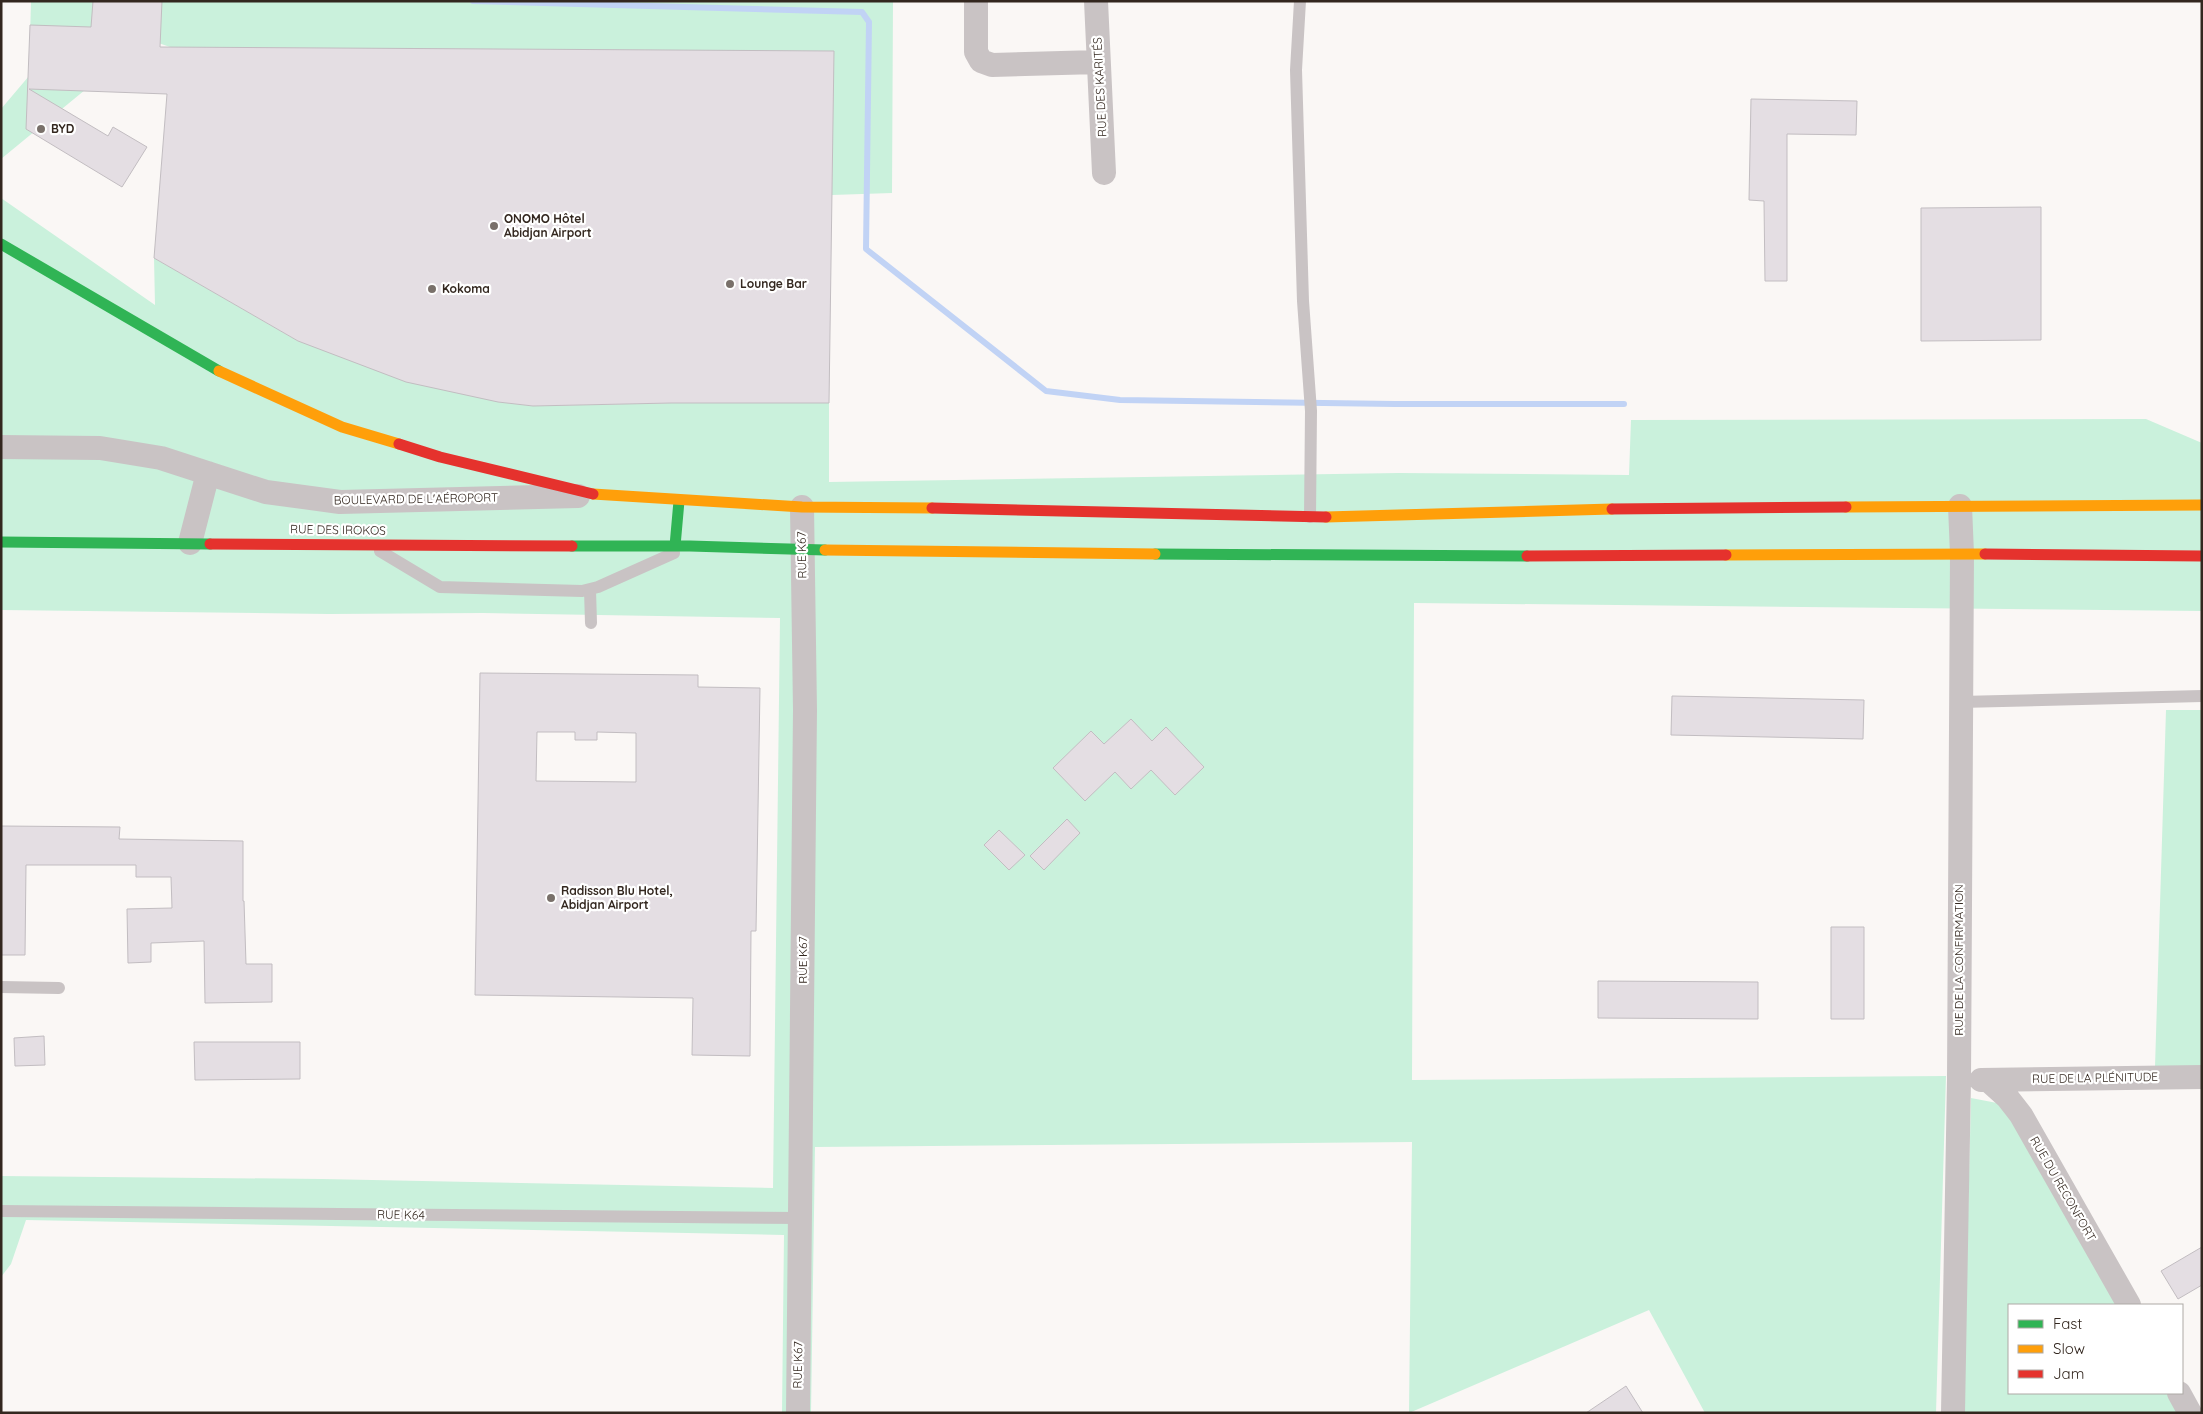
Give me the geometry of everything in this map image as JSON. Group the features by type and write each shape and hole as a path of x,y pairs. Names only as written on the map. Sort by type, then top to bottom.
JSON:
{"main road":[{"path":"1,244 211,367 342,427 440,457 597,495 802,507 1002,509 1310,517 1660,508 2202,504"},
{"path":"675,546 679,501"},
{"name":"RUE DES IROKOS","path":"1,542 690,546 919,552 1403,557 1962,554 2202,556"}],"street":[{"path":"976,1 976,52 981,61 992,65 1098,62"},
{"name":"RUE DES KARITÉS","path":"1096,1 1104,173"},
{"name":"BOULEVARD DE L'AÉROPORT","path":"1,448 100,448 161,458 266,492 340,502 597,495"},
{"path":"190,543 208,473"},
{"name":"RUE DE LA CONFIRMATION","path":"1953,1413 1959,1080 1962,554 1960,506"},
{"name":"RUE K67","path":"798,1413 804,720 802,507"},
{"name":"RUE DE LA PLÉNITUDE","path":"1959,1080 2202,1078"},
{"name":"RUE DU RECONFORT","path":"1988,1080 2007,1097 2021,1115 2128,1304"},
{"path":"2180,1394 2190,1413"}],"lane":[{"path":"1300,1 1296,70 1303,301 1311,411 1310,517"},
{"path":"369,544 440,587 590,590 690,546"},
{"path":"590,590 591,623"},
{"path":"1960,702 2202,696"},
{"path":"1,988 59,988"},
{"name":"RUE K64","path":"1,1211 800,1218"}],"green space":[{"path":"31,1 893,1 892,193 832,195 170,47 147,39 1,159 1,109 29,76"},
{"path":"1,198 155,305 154,258 298,341 507,402 533,406 671,403 829,403 829,482 1399,473 1629,475 1631,420 2146,419 2202,443 2202,611 1414,603 1412,1080 1946,1076 1936,1413 1705,1413 1649,1310 1409,1413 1412,1142 815,1147 811,1413 782,1413 784,1235 26,1220 11,1264 1,1277 1,1176 322,1179 773,1188 780,618 483,613 329,614 1,610"},
{"path":"2166,710 2202,710 2202,1068 2155,1067"},
{"path":"1971,1098 1997,1103 2014,1119 2120,1304 2008,1304 2008,1394 2172,1394 2182,1413 1963,1413"}],"building":[{"name":"ONOMO Hôtel Abidjan Airport","path":"93,1 162,1 160,47 834,51 829,403 671,403 533,406 498,402 406,382 298,341 154,258 167,94 29,89 108,136 113,127 147,147 122,187 26,129 30,25 91,27"},
{"path":"1751,99 1857,101 1856,135 1787,134 1787,281 1765,281 1764,201 1749,200"},
{"path":"2041,207 2041,340 1921,341 1921,208"},
{"path":"480,673 698,675 698,687 760,688 756,931 751,931 750,1056 692,1055 693,998 475,995","holes":["537,732 575,732 575,740 597,740 597,732 636,733 636,782 536,781"]},
{"path":"1672,696 1864,700 1863,739 1671,735"},
{"path":"1131,719 1152,741 1166,727 1204,767 1175,795 1151,770 1131,789 1115,772 1085,801 1053,768 1091,731 1104,744"},
{"path":"1067,819 1080,833 1044,870 1030,856"},
{"path":"1,826 120,827 119,839 243,841 246,964 272,964 272,1002 205,1003 204,941 151,943 151,962 128,963 127,909 172,908 171,877 136,877 136,865 26,865 25,955 1,955"},
{"path":"999,830 1025,855 1009,870 984,845"},
{"path":"1831,927 1864,927 1864,1019 1831,1019"},
{"path":"1598,981 1758,982 1758,1019 1598,1018"},
{"path":"44,1036 45,1065 15,1066 14,1038"},
{"path":"194,1042 300,1042 300,1079 195,1080"},
{"path":"2202,1247 2202,1285 2178,1299 2161,1271"},
{"path":"1626,1386 1643,1413 1586,1413"}],"waterway":[{"path":"473,1 862,12 869,22 866,249 1046,391 1120,400 1395,404 1624,404"}],"traffic: fast":[{"path":"1,244 219,371"},
{"path":"675,546 679,501"},
{"path":"1,542 210,544"},
{"path":"572,546 690,546 825,550"},
{"path":"1155,554 1527,556"}],"traffic: slow":[{"path":"219,371 342,427 399,444"},
{"path":"593,494 802,507 932,508"},
{"path":"1846,507 2202,505"},
{"path":"1326,517 1612,509"},
{"path":"825,550 1155,554"},
{"path":"1726,555 1985,554"}],"traffic: jam":[{"path":"399,444 440,457 593,494"},
{"path":"1612,509 1846,507"},
{"path":"932,508 1326,517"},
{"path":"210,544 572,546"},
{"path":"1985,554 2202,556"},
{"path":"1527,556 1726,555"}],"place":[{"name":"BYD","path":"41,129"},
{"name":"ONOMO Hôtel Abidjan Airport","path":"494,226"},
{"name":"Lounge Bar","path":"730,284"},
{"name":"Kokoma","path":"432,289"},
{"name":"Radisson Blu Hotel, Abidjan Airport","path":"551,898"}]}
